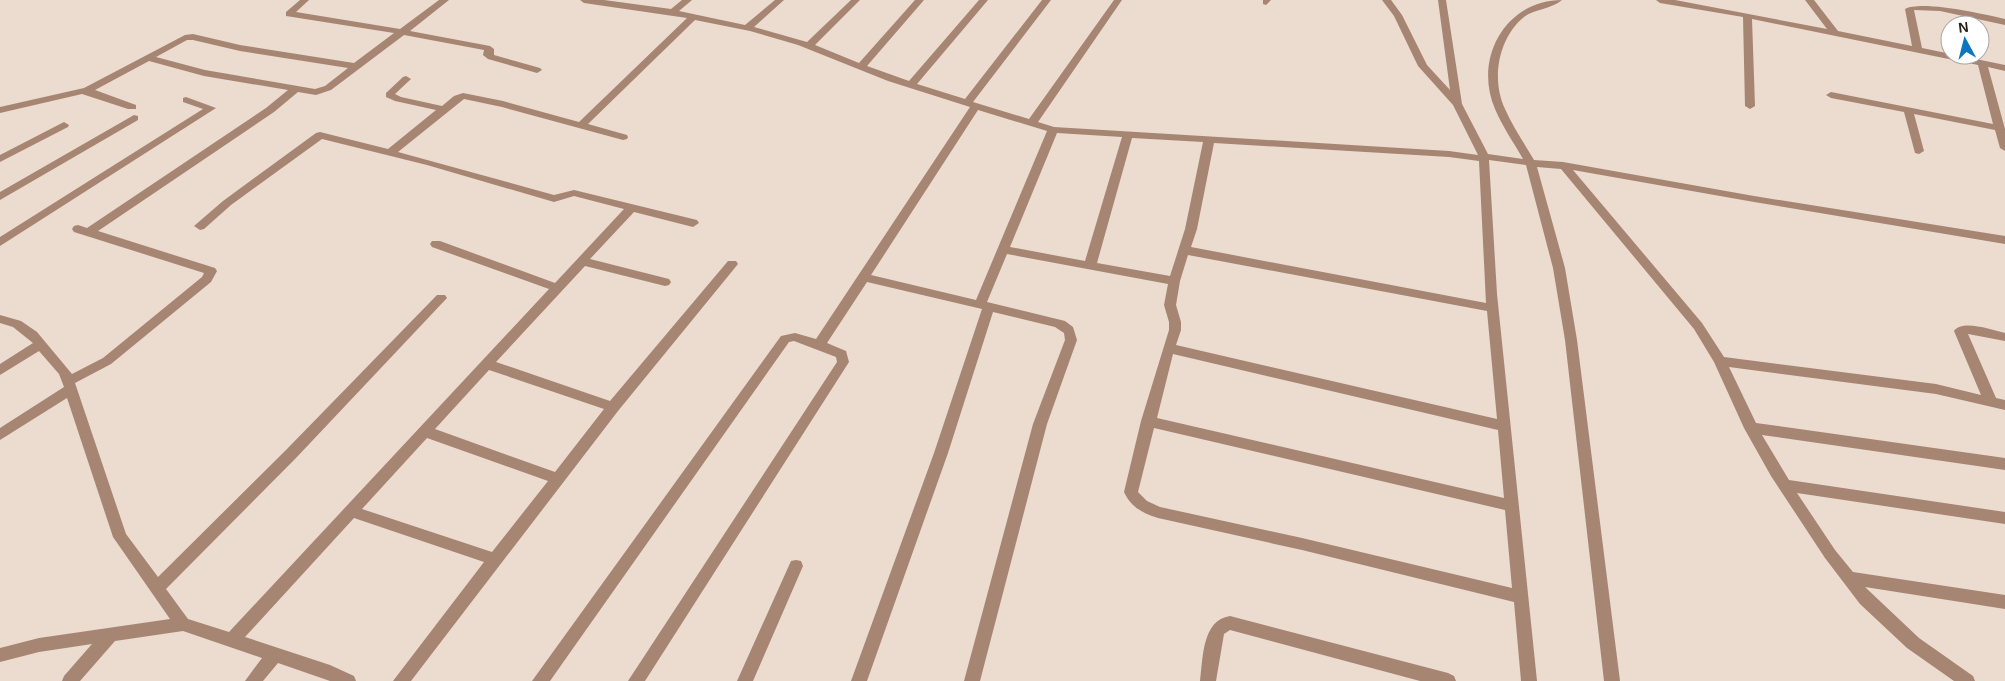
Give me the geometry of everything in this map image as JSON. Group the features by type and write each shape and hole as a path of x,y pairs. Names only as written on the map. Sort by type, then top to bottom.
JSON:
{"street":[{"path":"305,0 289,14 403,32 487,48 489,49 488,55 491,57 536,70"},
{"path":"148,58 204,73 295,89 323,91 445,0"},
{"path":"584,0 672,12 747,28 808,46 861,67 970,105 1053,130 1449,154 1530,162 2005,240"},
{"path":"672,12 688,0"},
{"path":"747,28 780,0"},
{"path":"808,46 856,0"},
{"path":"861,67 920,0"},
{"path":"911,85 984,0"},
{"path":"819,345 864,277 970,105 1047,0"},
{"path":"1031,124 1118,0"},
{"path":"1386,0 1398,15 1423,66 1457,104 1484,157 1492,308 1529,681"},
{"path":"1442,0 1457,104"},
{"path":"1558,0 1522,14 1505,32 1495,56 1493,79 1499,108 1530,162 1559,268 1571,340 1612,681"},
{"path":"1660,0 1747,15 1940,55"},
{"path":"1809,0 1836,34"},
{"path":"1918,51 1909,10 1913,7 1929,7 2005,22"},
{"path":"1747,15 1750,106"},
{"path":"580,126 694,16"},
{"path":"0,110 86,91 185,38 193,36 240,48 356,66"},
{"path":"1982,65 2005,148"},
{"path":"1988,65 2005,68"},
{"path":"406,79 391,92 389,95 391,97 444,109"},
{"path":"0,435 69,385 108,361 200,284 211,271 84,231 270,110 295,89"},
{"path":"0,197 133,113 86,91"},
{"path":"1831,95 2000,128"},
{"path":"390,152 460,97 468,96 623,137"},
{"path":"0,242 211,108 186,100"},
{"path":"1908,110 1918,151"},
{"path":"0,159 64,125"},
{"path":"859,681 941,453 984,306 1003,249 1053,130"},
{"path":"200,226 227,203 318,135 390,152 546,198 556,199 574,193 694,223"},
{"path":"1090,265 1128,135"},
{"path":"1209,140 1191,229 1174,281 1170,305 1175,322 1175,330 1148,421 1131,492 1134,498 1142,505 1158,512 1302,544 1520,597"},
{"path":"1563,166 1625,237 1698,326 1720,361 1751,428 1784,485 1848,578 1865,599 1913,643 1967,681"},
{"path":"232,640 631,208"},
{"path":"436,244 558,288"},
{"path":"1003,249 1174,281"},
{"path":"1184,250 1492,308"},
{"path":"582,261 665,282"},
{"path":"402,681 613,406 732,264"},
{"path":"864,277 1066,326 1070,331 1071,340 1040,424 972,681"},
{"path":"157,588 298,447 440,298"},
{"path":"0,319 17,324 33,335 65,372 120,537 182,624"},
{"path":"1991,402 1960,330 1964,329 2005,337"},
{"path":"540,681 785,339 795,337 842,354 842,362 636,681"},
{"path":"0,370 40,344"},
{"path":"1169,348 1504,426"},
{"path":"1720,361 1936,390 2005,405"},
{"path":"487,364 613,406"},
{"path":"1148,421 1512,506"},
{"path":"1751,428 2005,464"},
{"path":"424,431 558,479"},
{"path":"1784,485 2005,518"},
{"path":"351,511 496,560"},
{"path":"745,681 796,566"},
{"path":"1848,578 2005,602"},
{"path":"1208,681 1215,637 1223,624 1230,623 1448,681"},
{"path":"0,655 39,645 182,624 275,654 348,681"},
{"path":"70,681 109,636"},
{"path":"253,681 275,654"}]}
